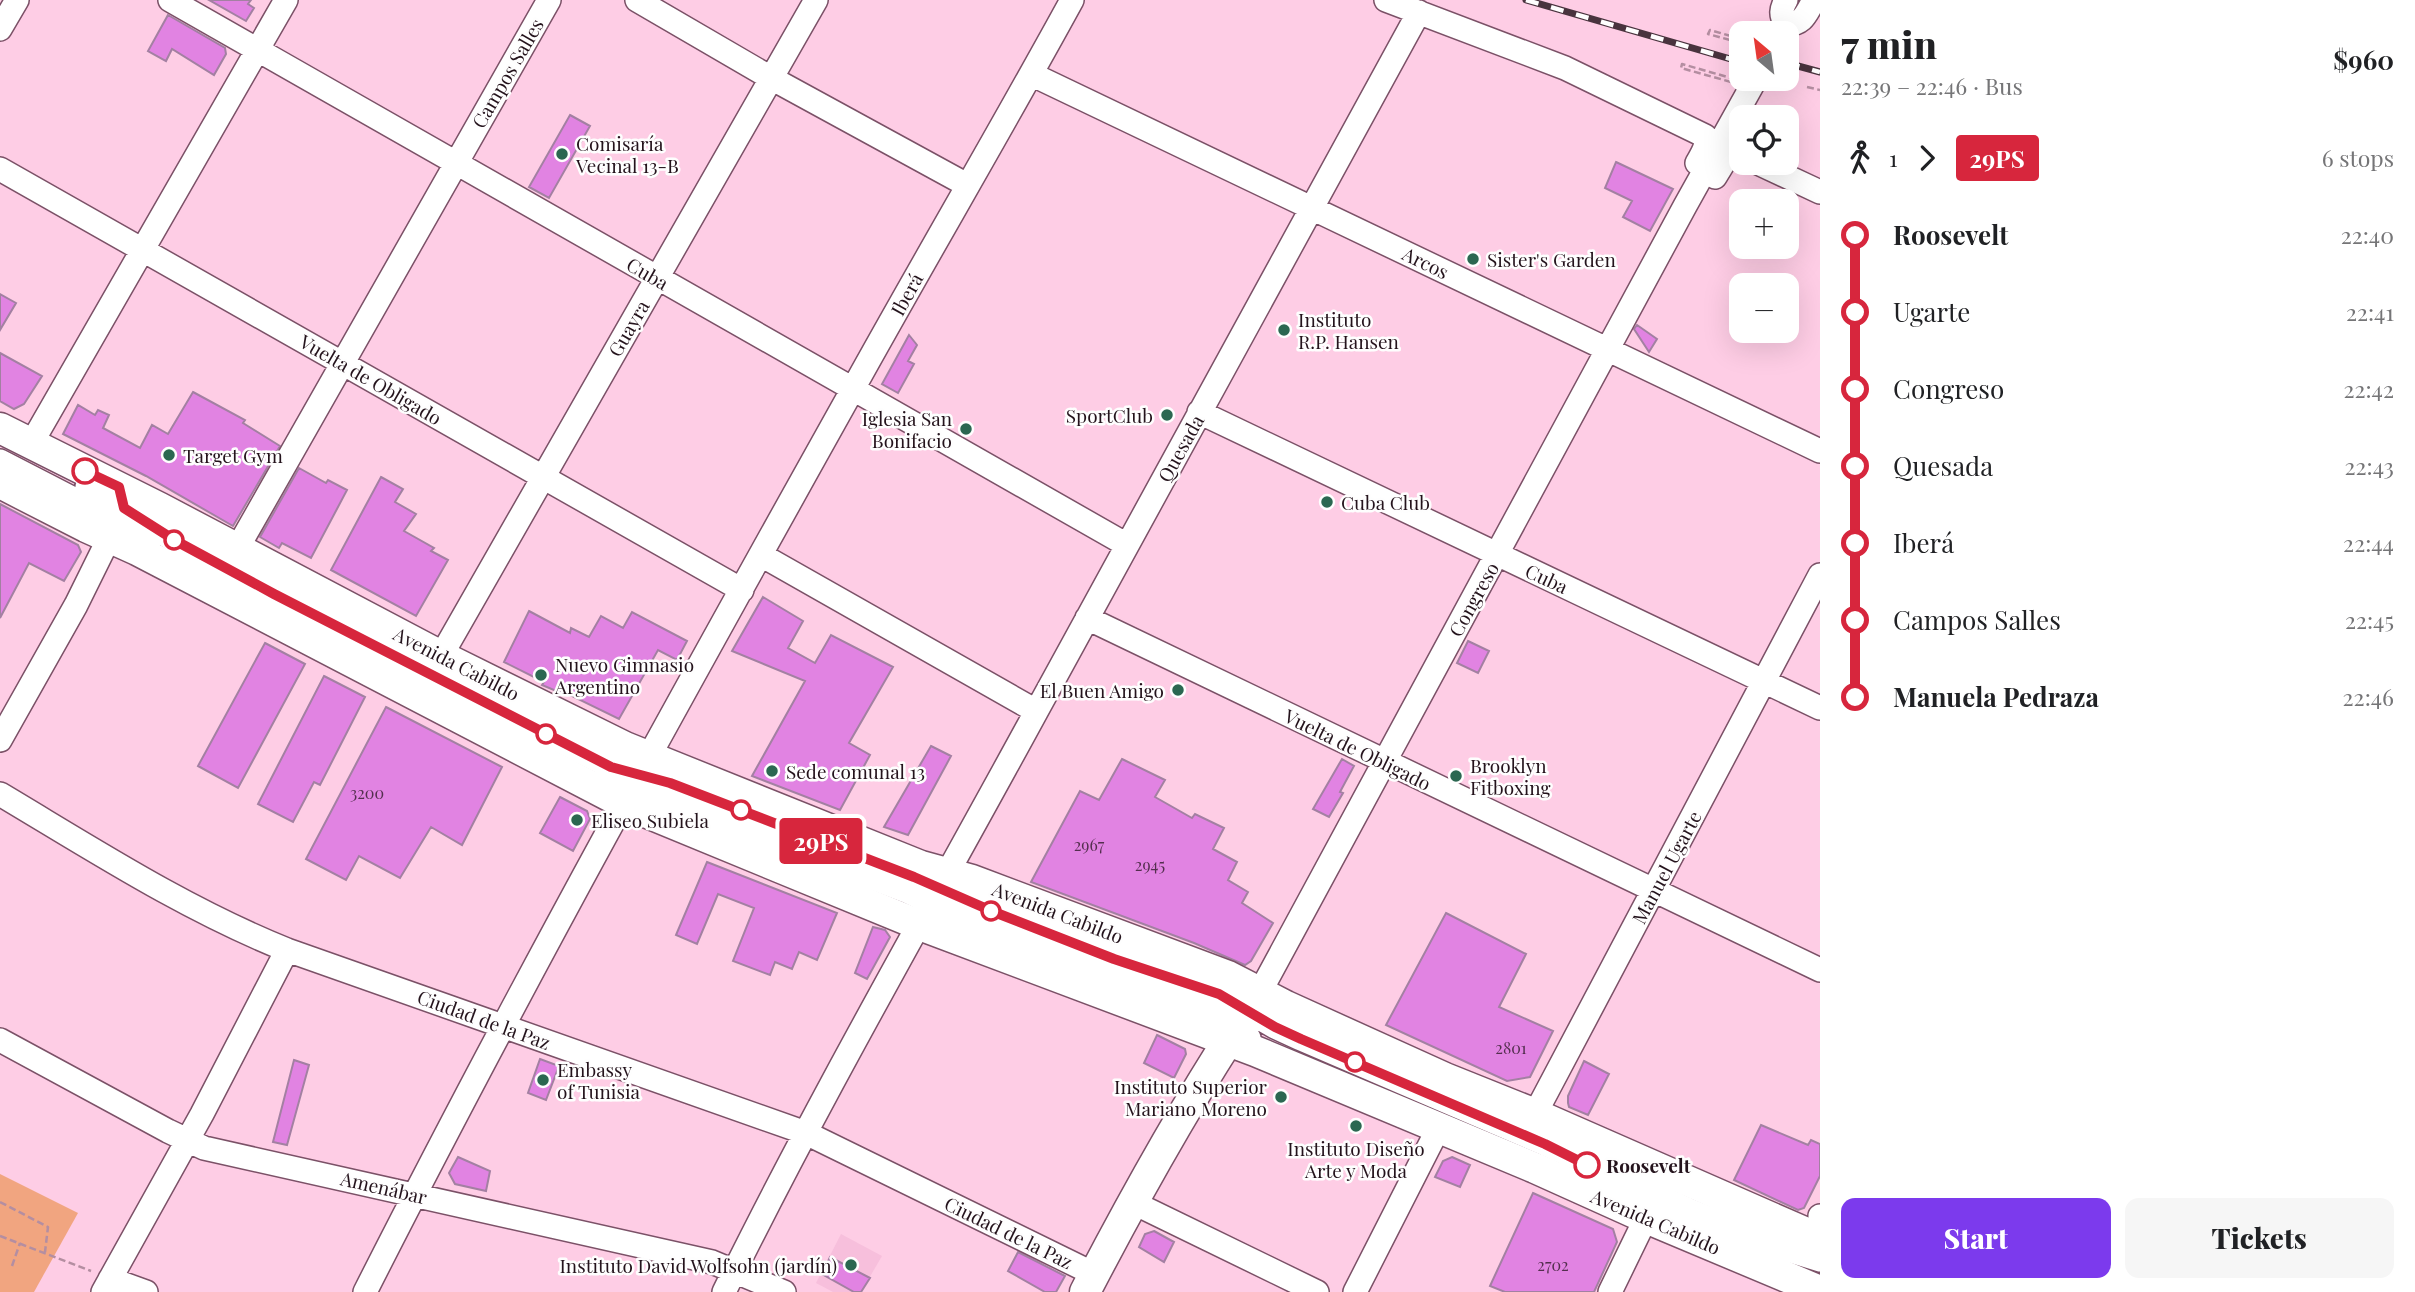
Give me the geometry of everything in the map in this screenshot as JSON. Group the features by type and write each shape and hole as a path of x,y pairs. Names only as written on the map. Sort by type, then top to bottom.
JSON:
{"main road":[{"name":"Avenida Cabildo","path":"0,428 31,444 117,514 636,781 1242,1018 1445,1078 1525,1141 1646,1218 1820,1291"},
{"name":"Avenida Cabildo","path":"0,483 237,548 441,656 636,781 921,866 933,897"},
{"name":"Avenida Cabildo","path":"933,897 972,880 1216,971 1242,1018 1439,1127 1525,1141 1820,1239"},
{"path":"1090,1283 1242,1018"}],"street":[{"path":"0,29 17,0"},
{"name":"Cuba","path":"170,0 1126,545"},
{"path":"31,444 286,0"},
{"name":"Campos Salles","path":"237,548 550,0"},
{"path":"637,0 771,78 967,185"},
{"name":"Guayra","path":"441,656 816,0"},
{"name":"Iberá","path":"365,1292 636,781 1072,0"},
{"path":"1386,0 1419,12"},
{"name":"Congreso","path":"1419,12 1565,68 1705,136 1705,149 1691,173 1685,206"},
{"name":"Quesada","path":"724,1292 933,897 1419,12"},
{"name":"Arcos","path":"1031,74 1820,451"},
{"name":"Congreso","path":"1242,1018 1608,350 1685,206 1740,91"},
{"name":"Congreso","path":"1685,206 1709,188 1726,159 1729,159"},
{"name":"Vuelta de Obligado","path":"0,169 742,590"},
{"path":"1784,175 1820,192"},
{"name":"Cuba","path":"1199,412 1820,708"},
{"path":"0,443 117,514"},
{"path":"0,461 95,510 117,514"},
{"path":"0,740 76,605 117,514"},
{"path":"761,555 1036,711"},
{"name":"Manuel Ugarte","path":"1525,1141 1820,575"},
{"name":"Vuelta de Obligado","path":"1087,618 1820,970"},
{"name":"Ciudad de la Paz","path":"0,794 157,888 237,929 288,950 806,1133 1090,1283"},
{"path":"146,1292 106,1286 202,1114 288,950"},
{"path":"1242,1018 1259,1043 1414,1105 1525,1141 1781,1248 1820,1260"},
{"name":"Amenábar","path":"0,1040 186,1140 204,1147 712,1262 784,1292"},
{"path":"1355,1292 1439,1127"},
{"path":"1525,1141 1775,1261 1820,1274"},
{"path":"1134,1203 1317,1292"},
{"path":"1820,1216 1820,1222"},
{"path":"1610,1292 1646,1218"}],"path":[{"path":"1710,30 1741,41 1709,34 1710,30"},
{"path":"1729,77 1682,64 1681,68 1729,79"},
{"path":"1807,87 1820,90"},
{"path":"0,1202 48,1227 44,1252"},
{"path":"0,1236 44,1252 106,1286"},
{"path":"12,1266 20,1243"}],"shaded area":[{"path":"0,1174 78,1213 34,1292 0,1292"},
{"name":"Instituto David Wolfsohn (jardín)","path":"841,1234 882,1256 861,1292 833,1292 816,1283"}],"building":[{"path":"209,0 251,0 248,4 254,8 246,21"},
{"path":"168,15 225,48 226,54 214,75 172,49 166,61 148,51"},
{"path":"570,115 590,126 549,198 529,187"},
{"path":"1616,162 1673,189 1650,231 1623,217 1632,201 1605,188"},
{"path":"0,294 16,303 0,330"},
{"path":"1637,325 1657,339 1649,352 1634,329"},
{"path":"909,335 917,345 908,361 914,364 898,393 882,384"},
{"path":"0,353 42,376 24,404 14,409 0,401"},
{"path":"193,392 245,420 243,423 280,446 233,526 146,476 63,434 78,405 95,415 98,410 109,415 103,428 140,448 152,425 168,434"},
{"path":"299,468 326,483 328,480 347,490 311,558 282,543 279,548 260,537"},
{"path":"381,477 403,489 395,502 416,514 404,531 434,548 431,551 448,560 416,616 331,570"},
{"path":"0,504 78,545 81,552 64,581 29,563 0,618"},
{"path":"763,597 803,621 788,648 815,663 831,635 893,667 849,743 870,755 840,810 752,776 805,681 732,651"},
{"path":"529,611 570,633 571,628 589,637 601,616 623,628 632,612 687,641 677,660 658,650 619,719 562,691 561,693 542,685 544,682 504,662"},
{"path":"1468,641 1489,651 1478,673 1457,663"},
{"path":"265,643 305,664 238,788 198,766"},
{"path":"324,676 365,697 320,785 314,782 293,822 258,804"},
{"path":"386,707 502,767 462,845 431,827 400,878 359,856 346,880 306,859"},
{"path":"931,746 951,756 908,835 884,827"},
{"path":"1122,759 1165,780 1155,797 1192,818 1195,814 1224,828 1213,849 1237,862 1228,880 1248,892 1242,903 1273,923 1251,961 1245,965 1031,882 1080,791 1099,800"},
{"path":"1342,759 1354,766 1329,817 1313,809"},
{"path":"560,797 587,811 590,819 573,851 540,833"},
{"path":"707,862 837,913 817,960 799,952 792,969 775,962 770,975 733,961 754,908 718,894 697,944 676,935"},
{"path":"1446,913 1526,954 1499,1007 1553,1031 1530,1077 1507,1081 1386,1025"},
{"path":"873,927 885,930 890,937 867,979 855,973"},
{"path":"1157,1035 1185,1049 1186,1054 1174,1078 1144,1063"},
{"name":"Embassy of Tunisia","path":"540,1059 559,1066 546,1100 528,1093"},
{"path":"294,1060 309,1065 287,1145 273,1142"},
{"path":"1584,1061 1609,1074 1588,1115 1569,1107 1568,1103 1568,1096"},
{"path":"1761,1125 1808,1145 1811,1140 1820,1144 1820,1176 1804,1208 1798,1210 1734,1180"},
{"path":"458,1157 490,1171 486,1191 455,1184 449,1173"},
{"path":"1452,1157 1470,1165 1460,1187 1435,1177 1443,1161"},
{"path":"1533,1193 1613,1229 1617,1242 1594,1292 1505,1292 1490,1286"},
{"path":"1154,1231 1174,1242 1164,1262 1139,1247 1145,1234"},
{"path":"1018,1252 1065,1276 1056,1292 1045,1292 1008,1271"},
{"path":"830,1257 870,1278 861,1292 854,1292 822,1274"}],"tunnel":[{"path":"1789,21 1799,2"}],"railway":[{"path":"1526,0 1729,59"},
{"path":"1799,66 1820,72"}],"bus line":[{"name":"29PS","path":"85,471 119,487 124,508 176,541 611,767 670,783 914,877 1114,959 1219,994 1275,1027 1545,1144 1587,1165"}],"place":[{"name":"Comisaría Vecinal 13-B","path":"562,154"},
{"name":"Sister's Garden","path":"1473,259"},
{"name":"Instituto R.P. Hansen","path":"1284,330"},
{"name":"SportClub","path":"1167,415"},
{"name":"Iglesia San Bonifacio","path":"966,429"},
{"name":"Target Gym","path":"169,455"},
{"name":"Cuba Club","path":"1327,502"},
{"name":"Nuevo Gimnasio Argentino","path":"541,675"},
{"name":"El Buen Amigo","path":"1178,690"},
{"name":"Sede comunal 13","path":"772,771"},
{"name":"Brooklyn Fitboxing","path":"1456,776"},
{"name":"Eliseo Subiela","path":"577,820"},
{"name":"Embassy of Tunisia","path":"543,1080"},
{"name":"Instituto Superior Mariano Moreno","path":"1281,1097"},
{"name":"Instituto Diseño Arte y Moda","path":"1356,1126"},
{"name":"Roosevelt","path":"1587,1165"},
{"name":"Instituto David Wolfsohn (jardín)","path":"851,1265"}]}
